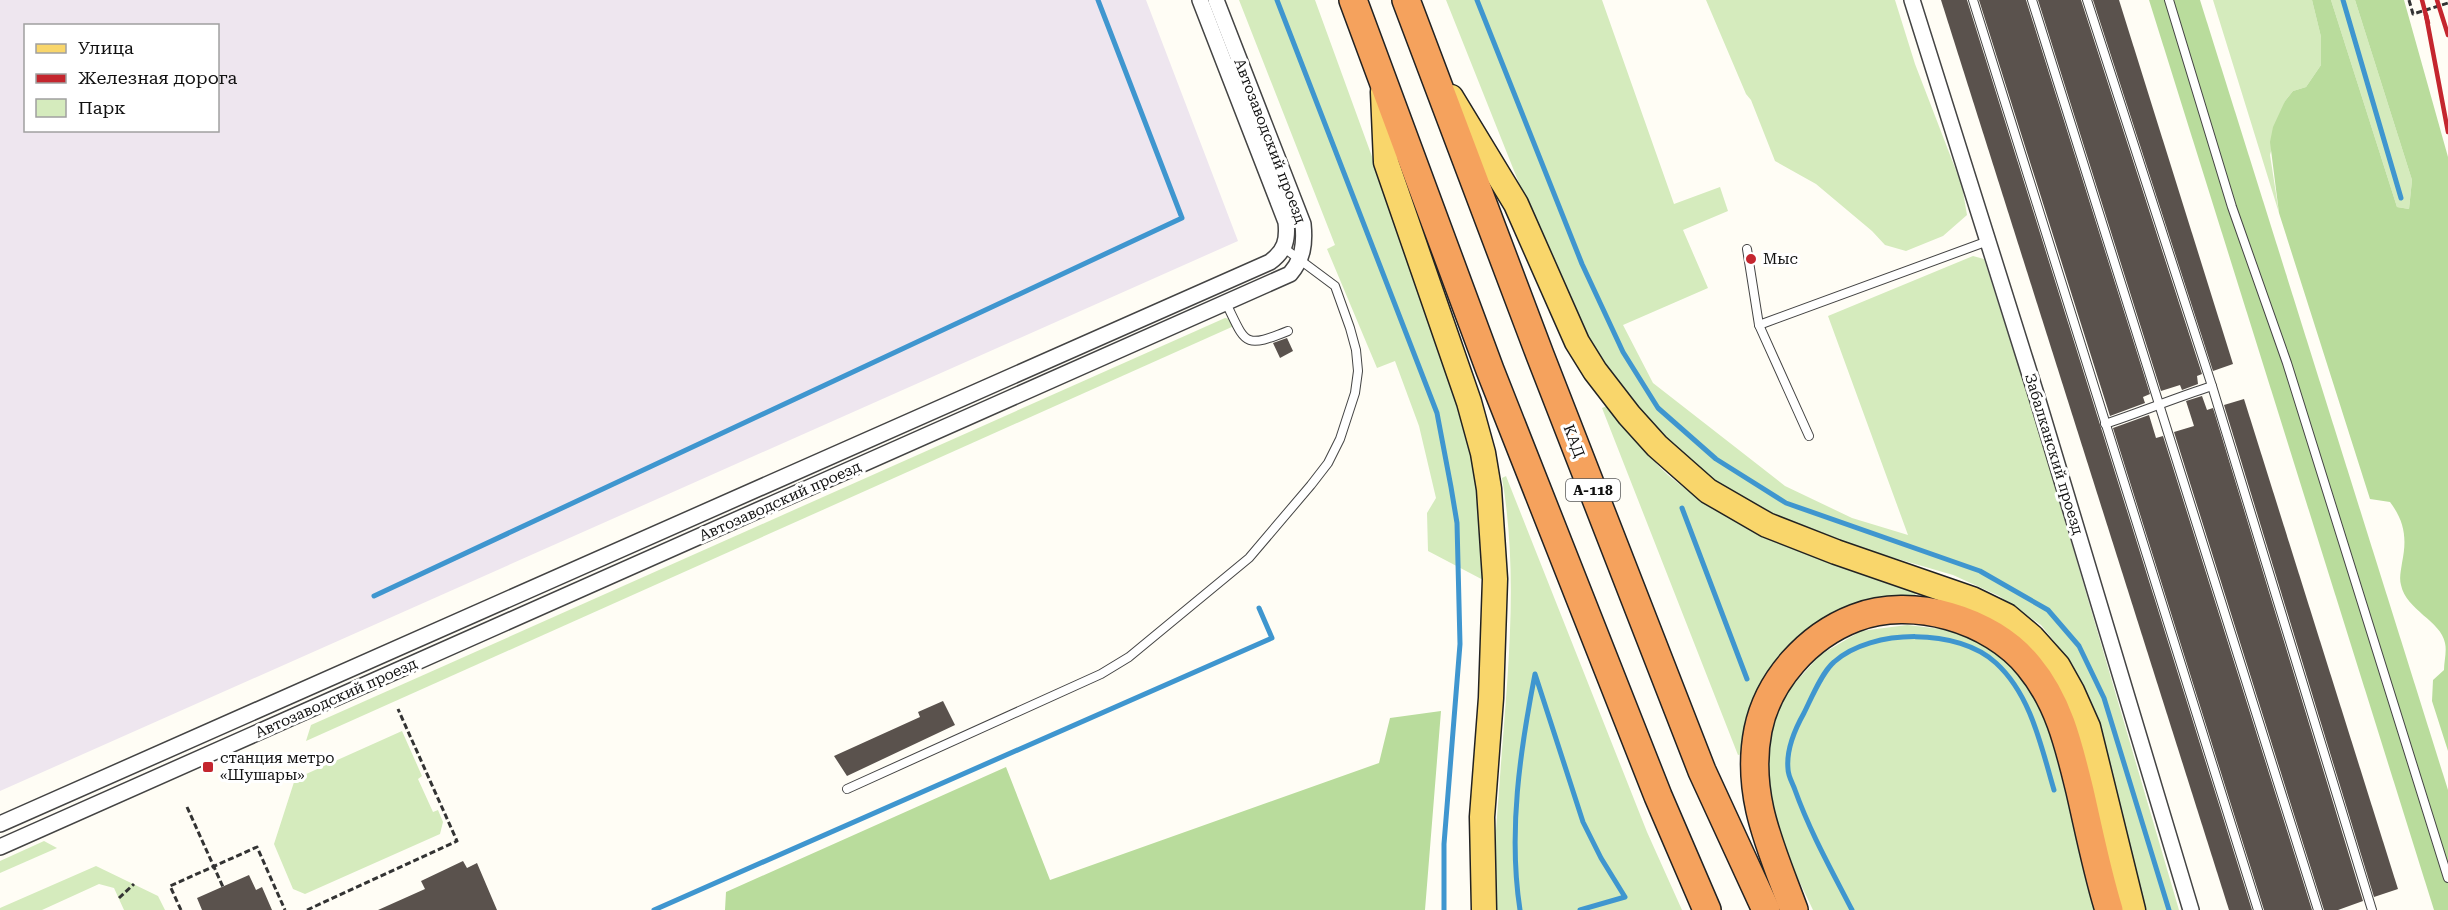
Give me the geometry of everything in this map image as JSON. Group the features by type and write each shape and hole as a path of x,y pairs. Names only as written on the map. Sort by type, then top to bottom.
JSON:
{"highway":[{"name":"А-118","path":"1353,0 1495,381 1658,796 1707,910"},
{"name":"КАД","path":"1406,0 1540,355 1702,771 1766,910"},
{"path":"1794,910 1761,820 1755,797 1758,730 1768,698 1801,652 1829,632 1856,618 1884,612 1914,610 1946,615 1975,625 1999,638 2028,664 2046,689 2065,730 2109,910"}],"main road":[{"path":"1431,64 1516,204 1577,342 1616,398 1657,446 1708,491 1767,525 1836,552 1972,599 2007,616 2032,637 2058,666 2088,727 2133,910"},
{"path":"1383,77 1386,162 1469,402 1484,453 1489,489 1495,579 1491,698 1482,817 1484,910"}],"street":[{"name":"Автозаводский проезд","path":"0,824 1270,262 1284,248 1287,237 1286,222 1200,0"},
{"name":"Автозаводский проезд","path":"0,846 1290,274 1303,252 1303,224 1216,0"},
{"name":"Забалканский проезд","path":"1912,0 2036,393 2191,910"}],"lane":[{"path":"1972,0 2258,910"},
{"path":"2032,0 2318,910"},
{"path":"2087,0 2212,386 2371,910"},
{"path":"2169,0 2232,207 2291,374 2448,878"},
{"path":"1758,325 1988,241"},
{"path":"847,789 1101,674 1130,657 1249,558 1303,495 1328,463 1340,439 1355,393 1358,371 1356,350 1335,286 1284,248"},
{"path":"1747,249 1758,325 1809,436"},
{"path":"1226,303 1243,337 1251,341 1259,342 1288,331"},
{"path":"2105,424 2212,386"}],"path":[{"path":"2409,0 2414,14 2448,3"},
{"path":"307,910 457,841 398,709"},
{"path":"187,807 223,886"},
{"path":"181,910 170,886 256,847 285,910"},
{"path":"119,898 134,884"}],"shaded area":[{"path":"0,0 1146,0 1238,241 0,791"}],"green space":[{"path":"1239,0 1315,0 1450,371 1477,470 1487,582 1428,551 1427,513 1436,498 1419,426 1395,361 1377,368 1327,249 1335,245"},
{"path":"1446,0 1602,0 1674,204 1720,187 1728,211 1683,230 1708,288 1623,325 1653,383 1785,486 1852,518 1908,535 1828,316 1973,256 1984,259 2032,408 2179,910 2144,910 2092,707 2072,664 2041,625 1999,596 1953,575 1829,539 1774,518 1722,486 1680,453 1624,393 1578,322 1556,276"},
{"path":"1706,0 1895,0 1915,64 1962,186 1967,215 1943,236 1906,251 1885,245 1872,231 1816,184 1775,161 1751,100 1746,94"},
{"path":"2149,0 2200,0 2448,790 2448,910 2434,910"},
{"path":"2213,0 2312,0 2321,37 2321,65 2306,87 2293,91 2285,101 2270,155 2279,213"},
{"path":"2312,0 2331,0 2397,207 2409,209 2412,180 2355,0 2404,0 2448,157 2448,751 2432,701 2433,680 2444,670 2445,643 2437,628 2409,602 2404,594 2400,580 2404,546 2402,524 2390,502 2370,499 2279,213 2270,142 2273,127 2285,101 2293,91 2306,87 2321,65 2321,37"},
{"path":"2331,0 2355,0 2412,180 2409,209 2397,207"},
{"path":"1225,318 1231,319 1234,326 306,741 311,725"},
{"path":"1607,406 1668,475 1696,497 1725,515 1755,531 1818,558 1916,591 1915,597 1876,599 1821,622 1744,753 1738,755 1602,408"},
{"path":"1506,476 1647,832 1682,910 1496,910 1495,850 1508,674 1511,595 1507,517 1502,478"},
{"path":"1907,625 1950,630 1995,649 2027,680 2045,715 2096,910 1813,910 1772,817 1765,746 1786,693 1820,655 1861,631"},
{"path":"1441,711 1425,910 725,910 726,892 1006,767 1050,880 1379,763 1390,718"},
{"path":"402,731 422,776 418,779 433,812 438,810 443,822 440,834 305,894 293,889 274,844 295,779"},
{"path":"44,841 57,848 0,873 0,861"},
{"path":"96,866 158,896 165,910 124,910 114,888 99,884 42,910 0,910 0,908"}],"building":[{"path":"1941,0 1967,0 2252,910 2229,910"},
{"path":"1979,0 2026,0 2150,394 2143,397 2145,403 2110,416"},
{"path":"2038,0 2081,0 2202,374 2197,376 2198,384 2182,390 2180,385 2161,391"},
{"path":"2093,0 2119,0 2233,364 2213,371"},
{"path":"1287,338 1293,351 1280,358 1273,343"},
{"path":"2202,396 2207,410 2213,408 2363,901 2338,910 2324,910 2174,432 2194,426 2186,401"},
{"path":"2244,399 2398,889 2374,897 2224,405"},
{"path":"2149,415 2156,438 2163,436 2312,910 2264,910 2113,428"},
{"path":"943,701 955,725 847,776 834,756 920,717 918,712"},
{"path":"463,861 467,868 477,863 497,910 378,910 425,889 421,881"},
{"path":"249,875 256,890 262,887 272,910 202,910 197,898"}],"waterway":[{"path":"374,596 1182,218 1098,0"},
{"path":"1277,0 1437,413 1451,487 1457,523 1460,644 1444,844 1444,910"},
{"path":"1477,0 1582,264 1623,352 1658,408 1716,459 1786,503 1980,571 2048,610 2079,646 2104,698 2169,910"},
{"path":"2343,0 2401,198"},
{"path":"1682,508 1747,679"},
{"path":"654,910 1272,638 1259,608"},
{"path":"1852,910 1807,821 1788,772 1794,732 1821,679 1834,662 1850,651 1892,638 1915,637 1939,638 1960,643 1980,652 1996,663 2018,690 2033,722 2054,790"},
{"path":"1520,910 1515,851 1517,792 1535,674 1583,822 1601,858 1625,897 1580,910"}],"railway":[{"path":"2422,0 2428,23"},
{"path":"2437,0 2448,35"},
{"path":"2426,15 2448,132"}],"place":[{"name":"Мыс","path":"1751,259"},
{"name":"станция метро «Шушары»","path":"208,767"}]}
